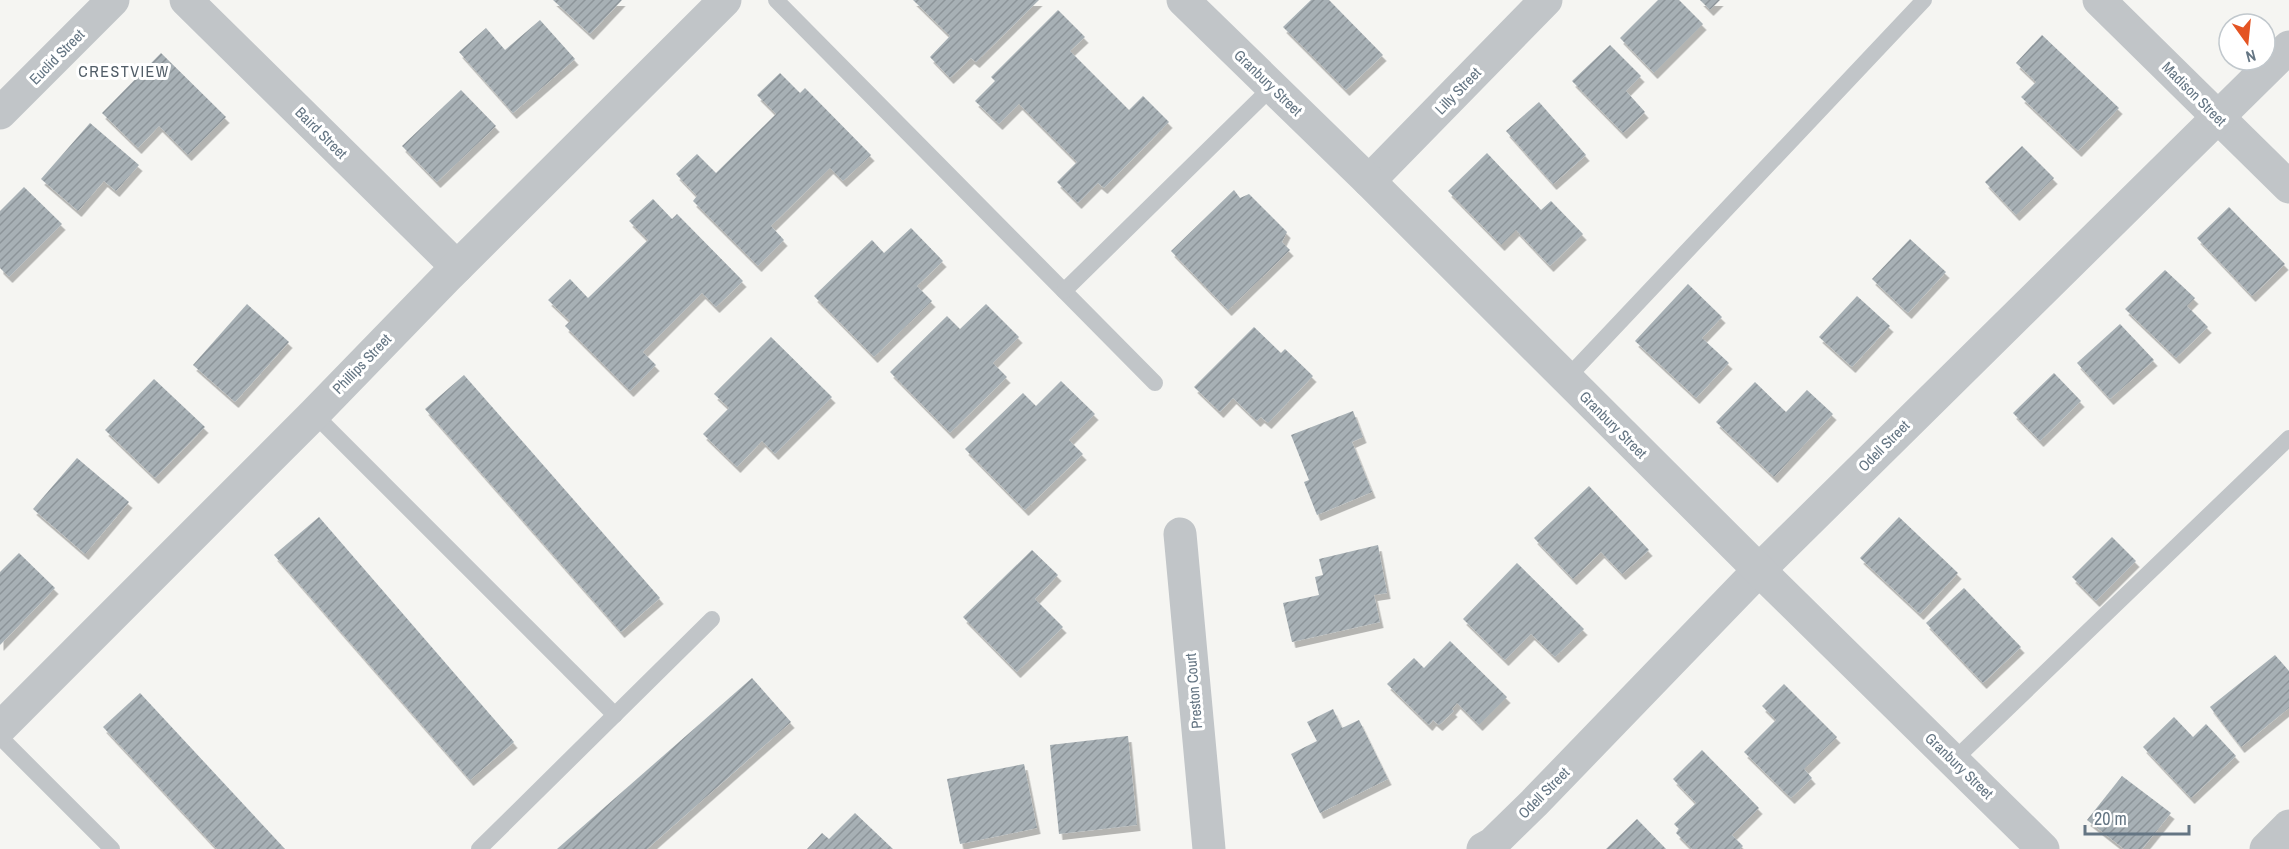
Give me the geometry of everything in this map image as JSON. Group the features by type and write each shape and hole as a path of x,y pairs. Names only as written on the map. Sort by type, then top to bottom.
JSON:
{"street":[{"name":"Euclid Street","path":"0,113 113,0"},
{"name":"Baird Street","path":"186,0 457,267"},
{"name":"Phillips Street","path":"0,728 725,0"},
{"name":"Granbury Street","path":"1183,0 2043,849"},
{"name":"Lilly Street","path":"1369,182 1546,0"},
{"name":"Madison Street","path":"2099,0 2289,187"},
{"name":"Odell Street","path":"1483,849 1492,844 1593,744 1759,570 2289,47"},
{"name":"Preston Court","path":"1180,534 1209,849"},
{"path":"2266,849 2289,826"}],"lane":[{"path":"776,0 1155,383"},
{"path":"1566,378 1924,0"},
{"path":"1064,291 1272,87"},
{"path":"314,414 615,715"},
{"path":"1954,760 2289,438"},
{"path":"479,849 712,619"},
{"path":"0,737 112,849"}],"building":[{"path":"553,0 622,0 590,34"},
{"path":"913,0 1039,0 976,62 971,58 950,78 930,57 950,36"},
{"path":"1311,0 1329,0 1383,55 1346,90 1283,27"},
{"path":"1658,0 1679,0 1703,24 1654,73 1620,38"},
{"path":"1700,0 1720,0 1710,10"},
{"path":"1058,10 1085,37 1070,51 1129,110 1143,96 1169,122 1104,188 1098,183 1078,203 1057,182 1077,162 1019,104 999,124 975,101 995,81 991,77"},
{"path":"540,20 575,59 513,113 459,52 486,28 505,50"},
{"path":"2042,35 2119,108 2078,151 2021,97 2036,82 2016,63"},
{"path":"1610,45 1641,76 1626,91 1645,112 1623,133 1572,81"},
{"path":"161,53 226,117 188,155 159,126 138,148 102,113"},
{"path":"780,73 800,93 805,88 871,155 843,181 830,168 771,226 784,240 758,266 693,201 697,196 676,174 697,154 716,173 776,114 757,95"},
{"path":"461,90 496,126 437,182 402,146"},
{"path":"1539,102 1586,155 1553,184 1506,131"},
{"path":"90,123 139,165 116,191 104,181 78,211 41,179"},
{"path":"2022,146 2054,178 2016,215 1985,182"},
{"path":"1487,153 1541,210 1551,201 1583,234 1550,266 1516,230 1501,245 1448,191"},
{"path":"24,187 62,224 9,277 0,268 0,211"},
{"path":"1234,190 1240,198 1249,194 1287,232 1282,242 1290,250 1228,310 1171,251"},
{"path":"653,199 672,219 677,214 743,281 716,307 702,293 643,352 656,365 630,391 565,326 570,321 548,300 570,279 588,298 648,240 629,221"},
{"path":"2229,207 2285,264 2252,296 2197,238"},
{"path":"911,228 943,261 917,286 932,301 874,357 814,296 872,240 884,253"},
{"path":"1910,239 1946,272 1908,313 1872,279"},
{"path":"2165,270 2195,298 2187,306 2208,327 2176,358 2125,309"},
{"path":"1688,284 1722,317 1702,338 1729,363 1696,398 1635,341"},
{"path":"1857,296 1890,326 1852,367 1819,337"},
{"path":"247,304 289,342 235,402 193,365"},
{"path":"986,304 1019,337 993,363 1007,377 950,433 890,372 947,316 960,329"},
{"path":"2120,324 2154,360 2110,399 2077,363"},
{"path":"1254,327 1281,353 1285,349 1313,376 1268,423 1261,417 1257,421 1233,398 1220,412 1194,387"},
{"path":"771,337 832,397 775,454 762,441 737,467 703,434 729,408 714,394"},
{"path":"2054,373 2081,401 2040,441 2013,413"},
{"path":"464,375 660,598 621,632 425,409"},
{"path":"154,379 205,427 155,478 105,430"},
{"path":"1061,381 1095,414 1069,440 1083,454 1025,510 965,449 1023,393 1036,406"},
{"path":"1755,382 1786,412 1807,390 1833,414 1774,477 1716,422"},
{"path":"1353,411 1363,437 1352,442 1372,492 1317,515 1304,482 1309,480 1291,435"},
{"path":"77,458 129,502 85,554 33,509"},
{"path":"1589,486 1649,550 1622,574 1601,552 1573,579 1534,538"},
{"path":"319,517 514,742 470,780 274,555"},
{"path":"1899,517 1958,573 1920,614 1860,558"},
{"path":"2112,537 2136,561 2096,601 2072,577"},
{"path":"1378,545 1387,593 1374,595 1380,622 1292,642 1283,603 1319,595 1315,577 1323,575 1319,559"},
{"path":"1032,550 1058,575 1035,599 1063,627 1017,672 963,617"},
{"path":"19,553 55,588 0,645 0,572"},
{"path":"1517,563 1584,629 1555,657 1531,634 1505,660 1463,619"},
{"path":"1964,588 2021,647 1983,683 1926,623"},
{"path":"1450,641 1507,697 1479,725 1457,703 1452,709 1454,711 1439,725 1433,720 1429,725 1387,684 1414,658 1424,668"},
{"path":"2275,655 2289,671 2289,708 2241,747 2210,707"},
{"path":"752,678 791,722 647,849 557,849"},
{"path":"1784,684 1837,737 1804,769 1812,778 1791,798 1744,752 1776,720 1762,706"},
{"path":"140,693 285,849 217,849 103,727"},
{"path":"1333,709 1342,728 1359,720 1388,779 1320,813 1291,754 1317,741 1307,722"},
{"path":"2174,717 2193,737 2206,724 2236,756 2191,798 2143,747"},
{"path":"1128,736 1137,825 1059,834 1050,745"},
{"path":"1702,750 1759,808 1732,835 1743,846 1740,849 1692,849 1676,833 1679,829 1674,824 1696,803 1673,779"},
{"path":"1024,764 1037,828 960,844 947,779"},
{"path":"2122,776 2171,813 2142,849 2124,849 2087,820"},
{"path":"855,813 893,849 807,849 822,833 829,839"},
{"path":"1637,819 1666,849 1606,849"}],"district":[{"name":"CRESTVIEW","path":"124,71"}]}
